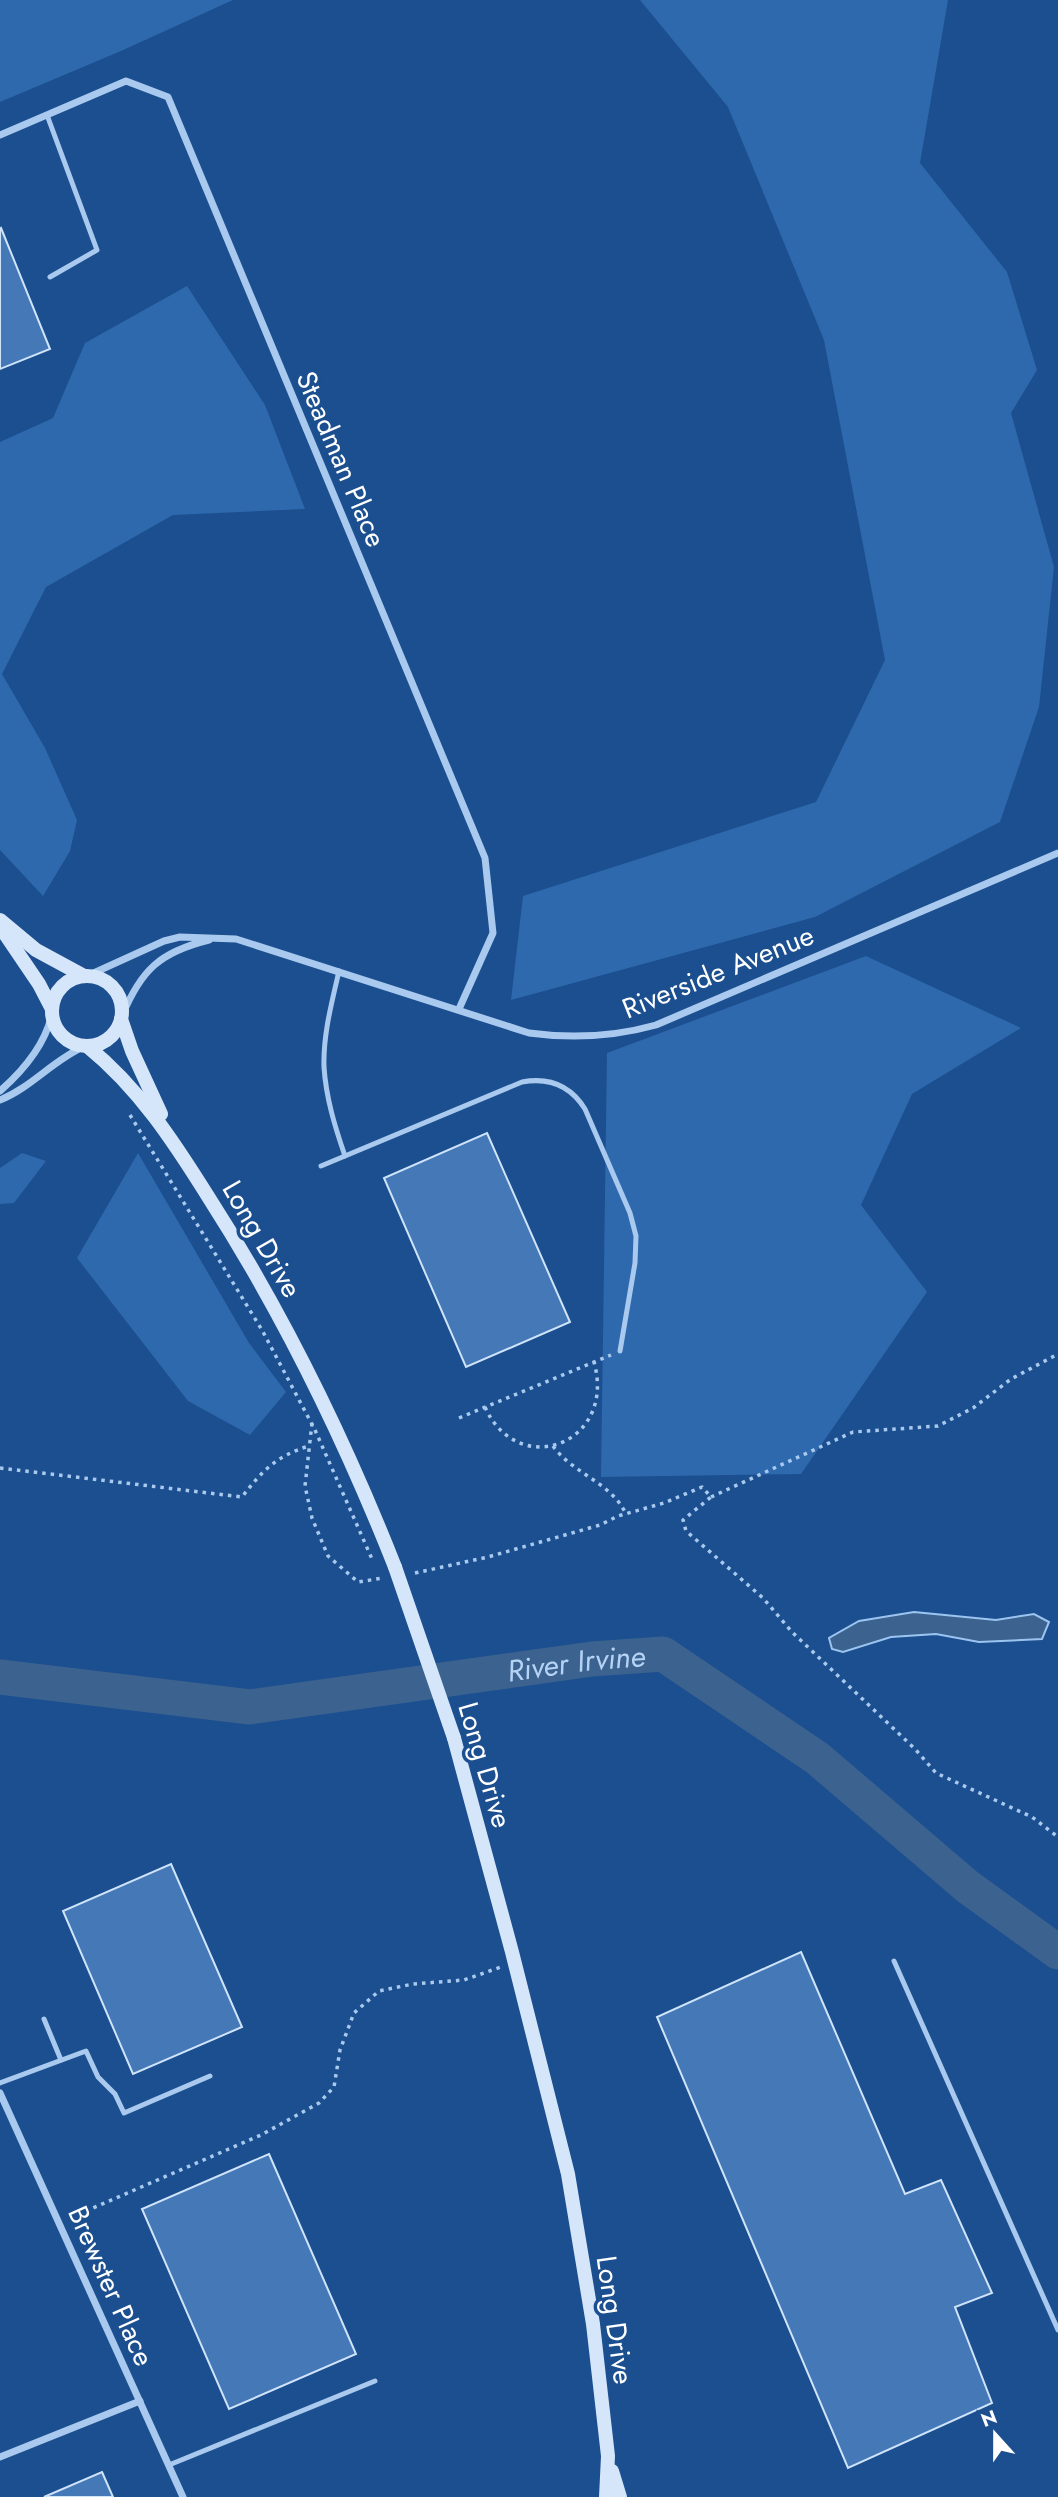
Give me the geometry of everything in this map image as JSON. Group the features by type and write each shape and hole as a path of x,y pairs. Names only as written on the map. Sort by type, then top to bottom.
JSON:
{"main road":[{"path":"0,920 36,950 85,976"},
{"path":"0,927 39,984 52,1011 54,1023 66,1039 86,1046 99,1044 109,1038 117,1030 122,1004 109,984 99,978 85,976 74,978 59,990 52,1011"},
{"name":"Long Drive","path":"121,1018 132,1051 172,1137 231,1232 309,1371 365,1491 454,1738 568,2174 593,2324 608,2456 606,2497"},
{"name":"Long Drive","path":"86,1046 121,1075 172,1137"},
{"name":"Long Drive","path":"608,2456 620,2497"}],"street":[{"name":"Steadman Place","path":"0,135 126,81 168,97 485,858 493,933 459,1009"},
{"name":"Riverside Avenue","path":"85,976 164,941 180,937 220,938 254,944 513,1028 552,1036 609,1036 656,1025 1058,853"},
{"name":"Riverside Avenue","path":"121,1018 135,987 168,953 220,938"},
{"path":"0,1091 33,1056 43,1041 52,1011"},
{"path":"0,1100 19,1093 58,1061 86,1046"},
{"name":"Brewster Place","path":"0,2093 183,2497"},
{"path":"0,2457 140,2401"}],"lane":[{"path":"47,115 97,250 50,277"},
{"path":"339,971 327,1024 324,1065 327,1091 345,1156"},
{"path":"321,1166 522,1082 537,1079 550,1081 573,1093 585,1109 634,1224 637,1248 620,1351"},
{"path":"894,1961 1058,2330"},
{"path":"44,2019 61,2060"},
{"path":"0,2083 86,2051 98,2077 115,2094 124,2113 210,2076"},
{"path":"169,2465 375,2381"}],"path":[{"path":"125,1108 262,1330 312,1423 375,1567"},
{"path":"459,1418 620,1351"},
{"path":"1058,1354 1012,1379 973,1408 938,1426 853,1432 711,1497 683,1520 686,1531 763,1598 792,1632 915,1749 936,1773 1032,1818 1058,1837"},
{"path":"485,1407 495,1425 512,1438 534,1446 553,1446 582,1430 593,1413 598,1381 594,1362"},
{"path":"312,1423 305,1486 312,1518 328,1556 358,1582"},
{"path":"0,1468 242,1497 264,1470 289,1452 309,1446"},
{"path":"553,1446 565,1459 613,1494 626,1514"},
{"path":"439,1569 488,1558 600,1525 702,1487 711,1497"},
{"path":"59,2223 261,2135 319,2103 334,2087 340,2050 355,2013 379,1991 413,1984 464,1980 503,1966"}],"shaded area":[{"path":"0,0 233,0 0,102"},
{"path":"640,0 948,0 920,163 1007,272 1037,370 1011,413 1054,567 1039,707 1000,822 815,917 511,1000 523,896 816,802 885,660 824,340 728,107"},
{"path":"187,286 265,405 305,509 173,515 46,587 2,674 45,748 77,820 70,851 43,896 0,850 0,442 53,418 85,343"},
{"path":"866,956 1021,1028 912,1094 861,1205 927,1292 801,1474 601,1477 607,1053"},
{"path":"22,1153 46,1161 14,1203 0,1204 0,1168"},
{"path":"138,1153 249,1343 286,1392 250,1435 188,1401 77,1258"},
{"path":"914,1612 996,1620 1034,1614 1049,1622 1042,1639 979,1642 936,1634 891,1637 843,1652 832,1649 829,1638 859,1621"}],"building":[{"path":"0,229 50,349 0,369"},
{"path":"487,1133 570,1322 466,1367 384,1178"},
{"path":"171,1864 242,2027 133,2074 63,1911"},
{"path":"801,1952 905,2194 941,2180 992,2293 955,2307 992,2403 848,2468 657,2017"},
{"path":"269,2154 356,2354 229,2409 142,2209"},
{"path":"102,2472 113,2497 44,2497"}],"waterway":[{"name":"River Irvine","path":"0,1677 250,1707 592,1659 663,1654 817,1758 968,1887 1058,1952"}]}
